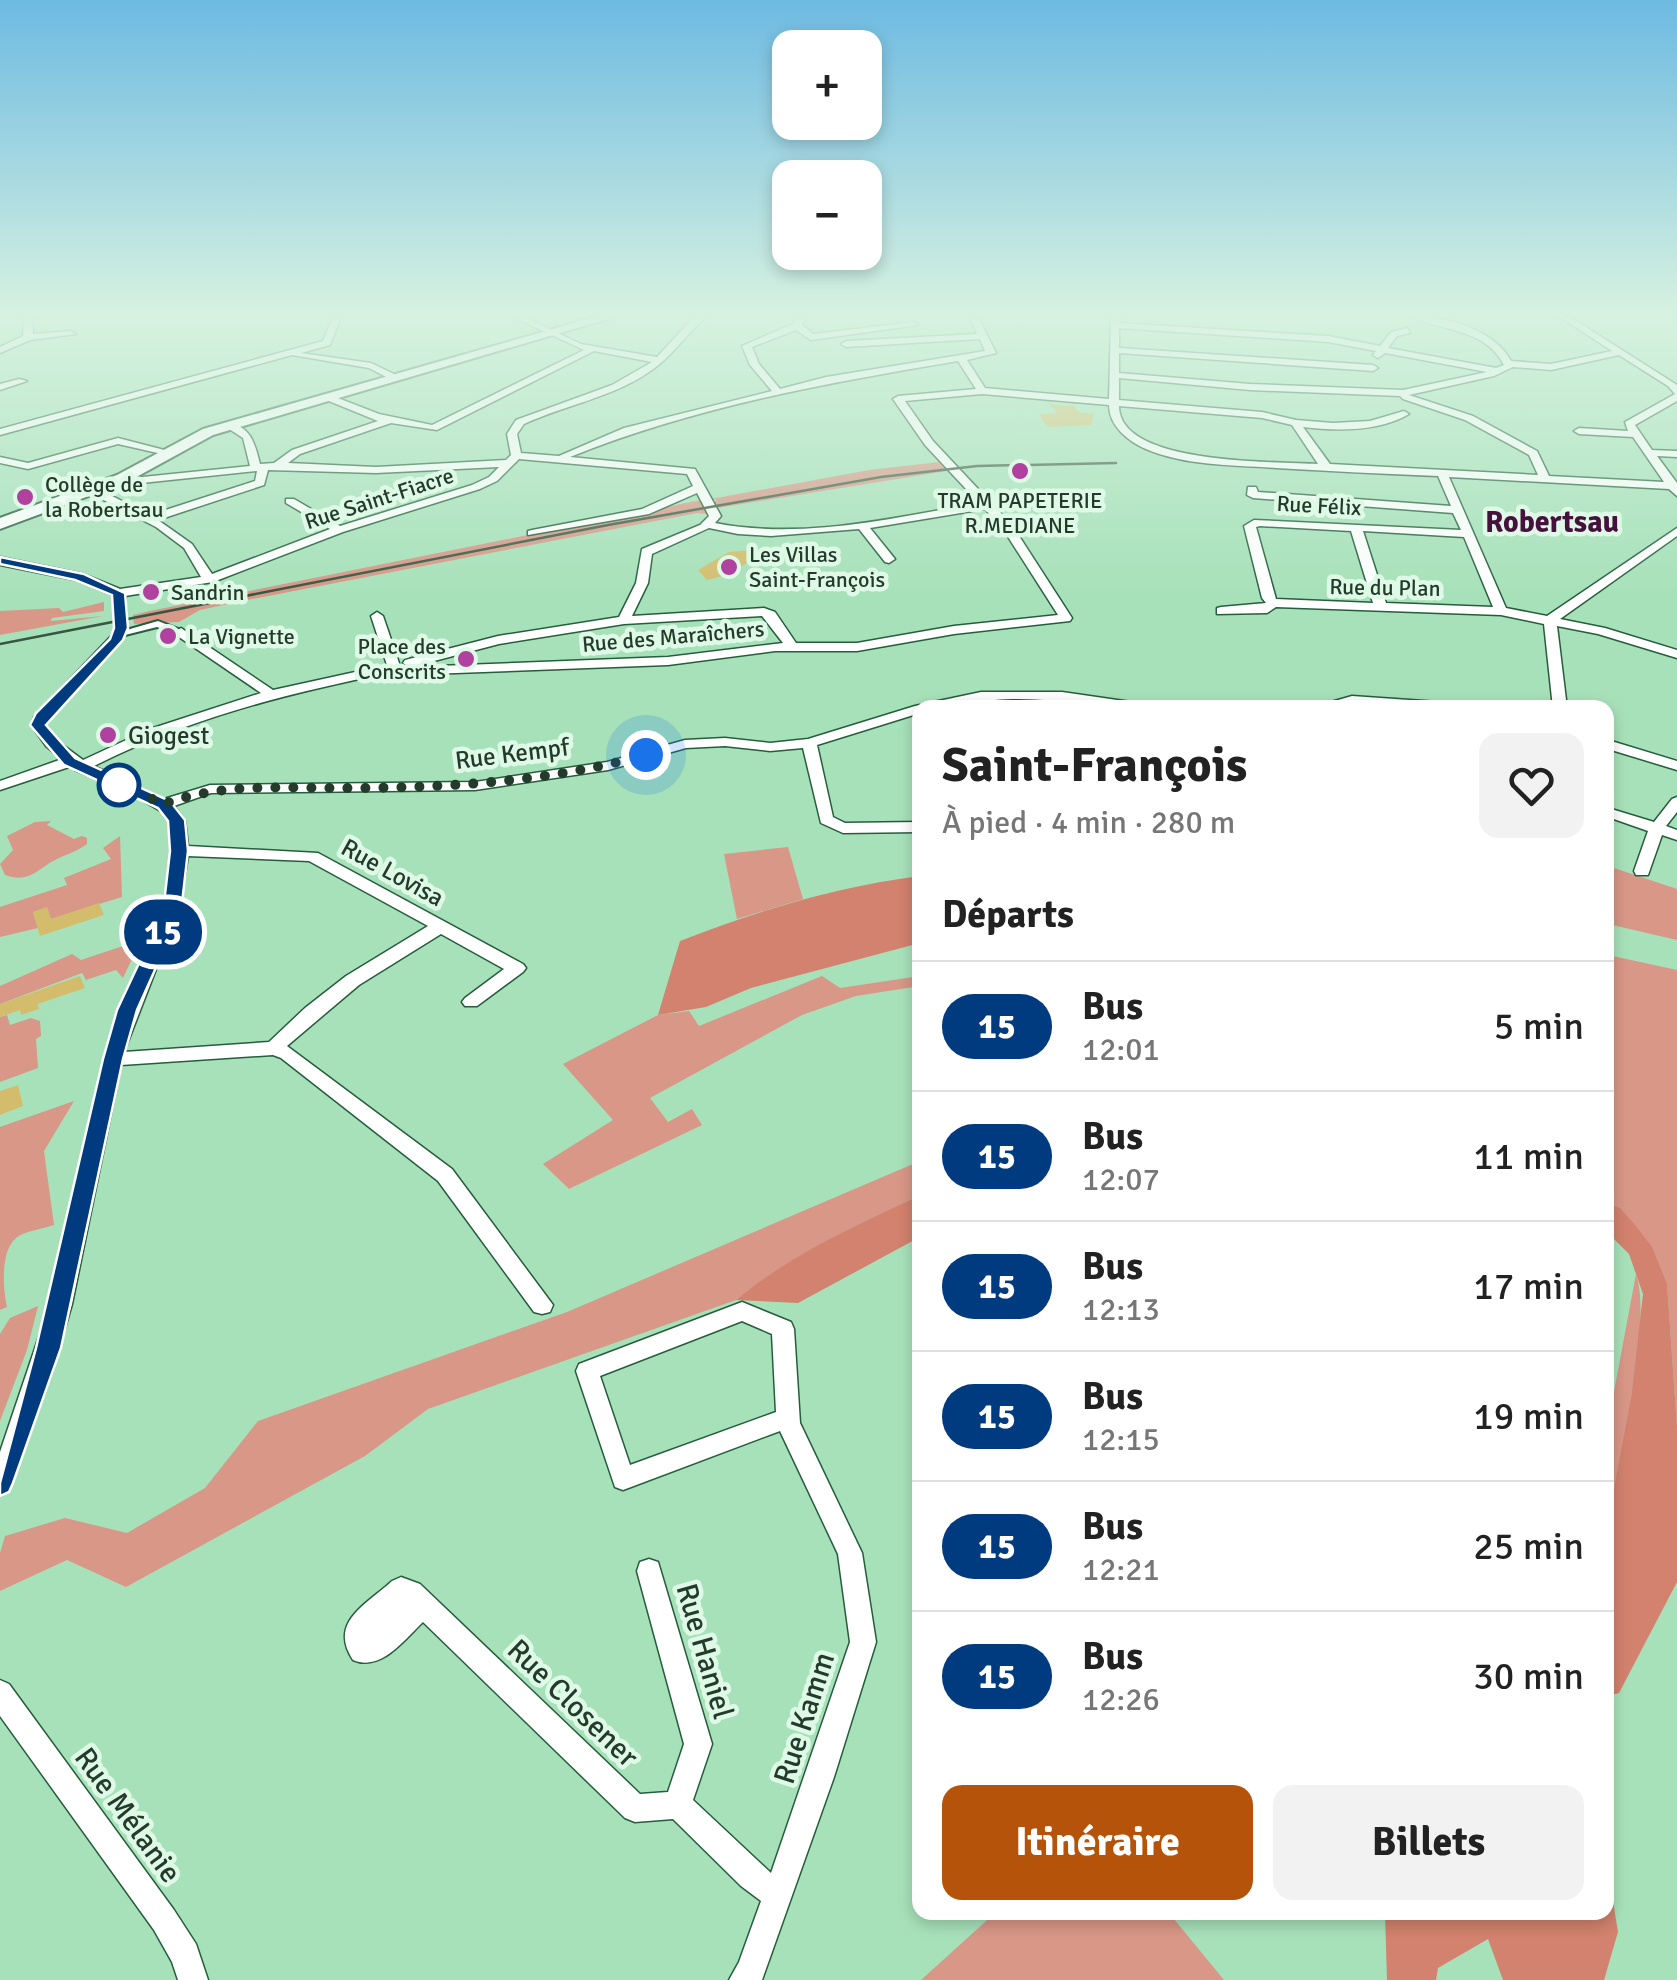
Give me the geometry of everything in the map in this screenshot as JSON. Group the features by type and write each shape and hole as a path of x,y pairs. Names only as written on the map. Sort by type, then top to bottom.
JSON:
{"main road":[{"path":"0,524 123,478 230,425 284,409"}],"street":[{"path":"0,432 82,409"},
{"path":"359,409 387,420 433,428 470,409"},
{"path":"513,459 512,434 520,422 554,409"},
{"path":"559,457 628,430 712,409"},
{"path":"905,409 929,443 988,505"},
{"path":"1114,409 1124,430 1163,451 1222,462 1675,489"},
{"path":"1213,409 1262,414 1297,426 1370,422 1404,414"},
{"path":"1261,409 1262,414"},
{"path":"1442,409 1470,418 1533,453 1545,479"},
{"path":"1646,409 1629,424 1675,489"},
{"path":"277,466 302,450 387,420"},
{"path":"149,519 264,479 248,438 230,425"},
{"path":"1297,426 1327,468"},
{"path":"1580,430 1636,434"},
{"path":"0,460 20,466 118,440 170,454"},
{"path":"1650,453 1677,454"},
{"path":"123,478 132,482 277,466 376,470 559,457 691,471 715,516 709,524 646,552 642,583 624,620"},
{"name":"Rue Saint-Fiacre","path":"118,593 209,579 339,530 476,487 493,479 513,459"},
{"path":"1442,473 1501,610"},
{"path":"532,533 645,512 700,487"},
{"path":"1252,489 1253,495 1300,501 1458,510"},
{"path":"92,490 149,519 188,546 209,579"},
{"path":"290,501 339,530"},
{"path":"709,524 767,532 862,525 988,505"},
{"name":"Rue des Maraîchers","path":"0,786 75,764 268,692 394,668 422,671 668,661 792,647 857,648 954,630 1066,618 1008,526 988,505"},
{"name":"Rue Félix","path":"1272,603 1250,526 1258,522 1468,534"},
{"path":"862,525 889,559"},
{"path":"1356,528 1380,605"},
{"path":"1559,700 1550,620 1677,531"},
{"path":"0,561 79,577 118,593 120,633"},
{"name":"Rue du Plan","path":"1221,611 1267,610 1272,603 1501,610 1677,654"},
{"path":"377,616 394,668 498,640 624,620 758,611 771,614 792,647"},
{"path":"0,1483 36,1388 62,1302 113,1059 127,1010 172,912 179,851 176,820 164,804 75,764 50,744 39,722 120,633 158,624 180,632 268,692"},
{"name":"Rue Kempf","path":"954,700 982,693 1012,700"},
{"name":"Rue Kempf","path":"164,804 210,790 475,786 608,766 684,744 725,742 770,747 809,743 912,711"},
{"path":"809,743 826,820 843,828 912,826"},
{"path":"1614,746 1677,766"},
{"path":"1642,871 1658,828 1677,802"},
{"path":"1614,814 1677,835"},
{"name":"Rue Lovisa","path":"179,851 312,856 517,968 471,1002"},
{"path":"274,1048 309,1014 354,980 440,926"},
{"path":"113,1059 274,1048 302,1064 445,1175 542,1305"},
{"name":"Rue Kamm","path":"744,1980 778,1895 863,1642 850,1553 787,1418 783,1330 742,1311 588,1371 623,1480 787,1418"},
{"name":"Rue Haniel","path":"649,1571 698,1744 678,1805"},
{"name":"Rue Closener","path":"424,1605 635,1808 678,1805"},
{"name":"Rue Mélanie","path":"0,1693 164,1920 185,1955 193,1980"},
{"path":"678,1805 751,1876 778,1895"}],"shaded area":[{"path":"939,462 947,471 717,508 713,502 718,500 711,499 869,470"},
{"path":"701,500 707,514 242,601 200,610 179,622 134,624 133,615 150,611"},
{"path":"104,602 104,611 51,621 103,616 0,635 0,611 59,608 63,612"},
{"path":"51,821 47,825 74,839 87,838 87,844 33,874 21,878 5,875 0,864 13,850 7,836 35,822"},
{"path":"120,836 122,897 51,919 47,908 33,912 38,928 0,937 0,907 67,885 64,878 111,859 103,848"},
{"path":"788,847 803,899 737,919 724,854"},
{"path":"1614,868 1677,889 1677,940 1614,925"},
{"path":"912,877 912,945 751,988 706,1007 658,1015 680,941 739,919 858,886"},
{"path":"141,940 123,978 116,970 86,980 82,973 0,1004 0,986 72,954 81,960"},
{"path":"1614,956 1677,970 1677,1427 1667,1284 1620,1209 1614,1206"},
{"path":"822,976 840,988 912,977 912,987 856,996 802,1015 650,1098 668,1122 692,1109 702,1125 569,1189 543,1164 613,1120 563,1064 658,1015 689,1011 699,1026"},
{"path":"7,1015 10,1025 31,1018 40,1021 41,1036 36,1039 38,1068 0,1082 0,1017"},
{"path":"74,1101 44,1151 54,1225 24,1234 11,1244 4,1271 7,1307 0,1310 0,1127"},
{"path":"912,1164 912,1199 802,1255 736,1300 428,1409 365,1456 126,1587 67,1560 0,1591 0,1553 5,1536 65,1518 127,1533 205,1488 258,1421 567,1312"},
{"path":"912,1199 912,1241 798,1303 736,1300 801,1255"},
{"path":"1614,1206 1620,1208 1652,1247 1667,1284 1677,1427 1677,1582 1619,1693 1614,1694 1614,1488 1632,1393 1643,1294 1629,1254 1614,1239"},
{"path":"1636,1274 1640,1297 1638,1359 1614,1490 1614,1392"},
{"path":"38,1306 27,1350 0,1421 0,1334 10,1318"},
{"path":"1614,1907 1618,1932 1604,1980 1503,1980 1488,1939 1438,1968 1436,1980 1387,1980 1385,1920 1614,1920"},
{"path":"987,1920 1175,1920 1224,1980 921,1980"}],"building":[{"path":"1054,409 1094,414 1091,425 1048,427 1039,415 1057,413"},
{"path":"768,549 730,574 707,580 698,570 729,552"},
{"path":"99,903 104,915 40,936 33,912 47,907 51,919"},
{"path":"80,976 85,988 38,1004 39,1009 0,1017 0,1004"},
{"path":"18,1085 23,1106 0,1115 0,1091"}],"tram line":[{"path":"0,644 608,525 881,477 977,466 1116,463"}],"bus line":[{"name":"15","path":"0,561 79,577 118,593 121,628 116,640 41,717 38,725 50,744 69,762 164,804 176,820 179,851 172,912 127,1010 113,1059 49,1348 0,1483"}],"place":[{"name":"TRAM PAPETERIE R.MEDIANE","path":"1020,471"},
{"name":"Collège de la Robertsau","path":"25,497"},
{"name":"Les Villas Saint-François","path":"729,567"},
{"name":"Sandrin","path":"151,592"},
{"name":"La Vignette","path":"168,636"},
{"name":"Place des Conscrits","path":"466,659"},
{"name":"Giogest","path":"108,735"}],"district":[{"name":"Robertsau","path":"1552,522"}],"route":[{"path":"119,785 164,804 210,790 475,786 608,766 646,755"}]}
